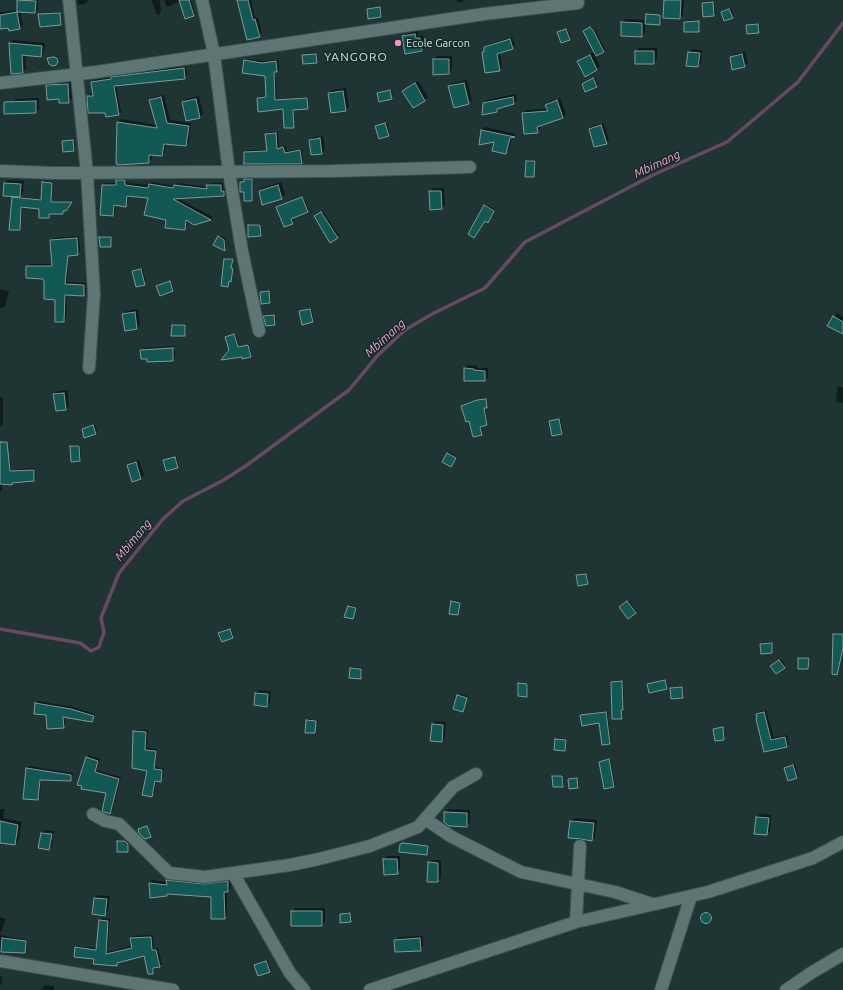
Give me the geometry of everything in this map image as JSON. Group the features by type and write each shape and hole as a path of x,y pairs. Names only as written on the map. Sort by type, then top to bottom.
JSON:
{"street":[{"path":"70,0 87,172 94,294 89,368"},
{"path":"202,0 214,54 229,172 242,251 259,331"},
{"path":"0,83 77,74 484,14 578,3"},
{"path":"0,171 229,172 470,167"},
{"path":"93,814 105,821 119,824 169,873 205,876 234,873 314,860 370,846 418,827 453,787 476,774"},
{"path":"425,819 452,837 521,872 615,892 653,904"},
{"path":"370,990 576,922 708,892 813,858 843,842"},
{"path":"576,922 580,846"},
{"path":"234,873 290,973 304,990"},
{"path":"661,990 691,896"},
{"path":"786,990 843,954"},
{"path":"0,960 173,990"}],"building":[{"path":"17,0 36,1 35,13 17,12"},
{"path":"179,0 189,0 194,16 185,19"},
{"path":"237,0 248,0 253,20 255,19 260,37 247,40"},
{"path":"664,0 681,0 680,19 663,18"},
{"path":"713,2 714,16 703,17 702,3"},
{"path":"380,7 381,17 368,19 367,9"},
{"path":"729,9 733,18 724,21 721,12"},
{"path":"17,12 20,29 9,31 8,28 0,29 0,15"},
{"path":"60,13 61,25 40,27 38,14"},
{"path":"646,14 660,15 660,25 645,24"},
{"path":"699,21 699,32 684,32 684,22"},
{"path":"621,22 642,23 642,37 621,36"},
{"path":"758,24 759,33 747,34 746,25"},
{"path":"590,27 604,52 596,56 583,31"},
{"path":"566,29 570,40 561,43 557,32"},
{"path":"415,34 416,38 420,38 422,51 405,54 402,36"},
{"path":"510,39 513,49 497,54 500,71 485,73 482,52 484,52 484,47"},
{"path":"9,43 42,46 41,57 22,55 23,73 11,74"},
{"path":"635,51 654,51 654,64 635,64"},
{"path":"688,52 700,53 698,67 686,66"},
{"path":"316,54 317,63 303,64 302,55"},
{"path":"742,54 745,67 732,70 730,57"},
{"path":"590,55 597,70 585,77 577,61"},
{"path":"47,58 57,58 58,62 56,65 52,66 49,64"},
{"path":"433,59 449,59 449,74 433,75"},
{"path":"244,60 262,63 276,61 277,72 274,72 275,100 307,98 308,109 293,110 294,128 284,128 283,109 258,112 257,98 266,97 265,76 242,73"},
{"path":"184,68 185,79 114,86 119,115 106,117 105,113 88,113 87,96 93,96 91,82 111,79 111,77"},
{"path":"593,78 597,87 585,92 582,84"},
{"path":"415,83 425,101 413,108 402,91"},
{"path":"464,83 469,104 454,108 448,86"},
{"path":"68,84 69,103 59,103 59,99 47,100 46,85"},
{"path":"390,90 392,99 379,102 377,93"},
{"path":"343,91 346,111 331,113 328,93"},
{"path":"161,97 167,123 189,126 186,146 164,144 162,156 149,155 149,163 117,165 117,122 157,128 149,100"},
{"path":"513,97 514,104 497,109 497,112 482,115 483,103"},
{"path":"196,99 200,118 186,121 182,102"},
{"path":"557,100 563,118 537,127 538,133 524,134 522,113 548,111 545,105"},
{"path":"36,101 36,113 4,114 4,102"},
{"path":"385,123 389,136 379,139 375,126"},
{"path":"601,125 607,144 594,147 589,129"},
{"path":"481,130 515,137 510,138 506,154 492,151 494,142 479,145"},
{"path":"276,133 277,149 283,147 285,153 300,150 302,164 243,164 244,152 267,151 265,134"},
{"path":"320,138 322,154 311,155 309,140"},
{"path":"73,140 74,151 63,152 62,141"},
{"path":"526,161 535,161 534,177 525,177"},
{"path":"244,179 252,179 252,201 244,201 244,192 240,192 240,182 244,182"},
{"path":"116,180 125,180 125,185 148,188 149,184 173,188 174,185 207,189 206,185 221,185 221,191 224,191 224,196 173,199 211,220 194,225 186,220 185,230 165,228 166,220 144,215 148,198 127,196 126,207 114,205 113,216 100,215 102,185 116,185"},
{"path":"42,182 52,183 51,202 72,202 66,211 63,211 63,214 49,214 49,218 39,218 39,209 21,207 20,230 9,230 12,197 41,200"},
{"path":"4,183 21,184 20,197 3,196"},
{"path":"278,185 282,199 262,205 259,191"},
{"path":"429,191 441,191 442,209 430,210"},
{"path":"302,197 308,212 291,219 293,224 284,227 276,207"},
{"path":"484,205 494,211 488,223 485,221 474,238 468,234"},
{"path":"321,212 338,238 330,243 314,216"},
{"path":"248,225 260,225 261,236 248,237"},
{"path":"218,236 224,240 225,251 213,245"},
{"path":"99,237 111,237 111,247 100,247"},
{"path":"77,238 78,255 68,256 65,284 84,285 84,296 65,295 64,322 55,322 55,300 44,299 43,279 26,278 26,266 52,266 50,240"},
{"path":"224,259 233,259 231,268 233,268 231,282 229,281 228,287 221,286"},
{"path":"141,269 145,285 136,287 132,271"},
{"path":"170,281 173,291 160,296 156,286"},
{"path":"269,291 270,303 261,304 260,292"},
{"path":"310,309 313,322 302,325 299,311"},
{"path":"135,312 137,329 125,331 122,314"},
{"path":"274,315 275,325 266,326 263,316"},
{"path":"833,316 843,322 843,334 827,326"},
{"path":"172,325 185,325 185,336 171,336"},
{"path":"234,334 238,347 248,345 251,357 221,360 229,350 225,337"},
{"path":"173,348 173,361 147,362 147,359 141,359 140,350"},
{"path":"464,368 485,371 485,381 464,381"},
{"path":"64,393 66,410 56,411 53,394"},
{"path":"486,399 487,408 484,408 487,425 480,427 482,435 473,437 469,421 466,422 461,406 477,400"},
{"path":"559,419 562,434 552,436 549,421"},
{"path":"93,425 96,434 84,438 82,429"},
{"path":"0,442 7,442 10,471 34,470 34,481 12,483 12,485 0,484"},
{"path":"70,446 79,446 80,461 71,462"},
{"path":"447,453 456,458 451,467 442,462"},
{"path":"175,457 178,468 166,471 163,460"},
{"path":"136,462 141,479 132,482 127,465"},
{"path":"586,574 588,584 578,586 576,575"},
{"path":"451,601 460,603 458,615 449,614"},
{"path":"627,601 636,613 628,619 619,607"},
{"path":"348,606 356,608 353,619 344,617"},
{"path":"230,629 233,638 222,642 218,633"},
{"path":"833,634 843,634 843,648 837,675 832,674"},
{"path":"772,643 772,653 761,654 760,644"},
{"path":"798,658 809,658 808,669 798,669"},
{"path":"779,660 785,668 776,674 770,666"},
{"path":"350,668 361,669 361,679 349,678"},
{"path":"665,680 667,689 649,693 647,684"},
{"path":"622,681 622,719 612,719 611,682"},
{"path":"518,683 527,684 527,697 518,696"},
{"path":"682,687 683,698 671,699 670,688"},
{"path":"255,693 268,694 267,707 254,705"},
{"path":"457,695 467,698 463,712 453,709"},
{"path":"35,703 71,709 94,716 92,722 63,717 64,728 47,729 46,715 34,714"},
{"path":"606,712 610,744 602,745 599,723 582,726 580,715"},
{"path":"764,712 771,740 785,737 787,747 764,752 756,714"},
{"path":"306,720 316,721 315,733 305,733"},
{"path":"432,724 443,725 442,742 430,741"},
{"path":"723,727 724,740 715,741 713,729"},
{"path":"133,731 146,732 145,750 156,751 154,769 162,770 161,782 155,781 152,797 142,795 147,771 132,768"},
{"path":"555,739 566,740 565,751 554,750"},
{"path":"86,757 98,761 95,772 119,779 110,814 102,811 106,793 81,789 82,786 77,785"},
{"path":"609,759 614,787 604,789 599,762"},
{"path":"793,765 797,778 788,781 784,768"},
{"path":"26,768 71,775 71,781 40,780 38,800 23,799"},
{"path":"552,776 562,776 563,787 553,787"},
{"path":"577,778 578,788 569,789 568,779"},
{"path":"444,812 467,813 467,827 449,826 444,822"},
{"path":"756,817 769,818 767,835 754,834"},
{"path":"0,821 18,825 15,845 0,843"},
{"path":"570,821 594,823 592,841 568,838"},
{"path":"147,826 151,837 145,839 139,833 138,829"},
{"path":"41,833 52,834 49,850 38,848"},
{"path":"117,841 125,841 128,844 128,852 117,852"},
{"path":"403,843 428,846 427,855 399,852 400,844"},
{"path":"383,859 397,859 398,874 384,875"},
{"path":"428,862 438,863 438,882 427,882"},
{"path":"166,880 204,884 228,881 228,892 224,892 225,919 211,919 211,897 167,894 167,896 150,898 149,883 167,885"},
{"path":"94,898 107,899 105,916 92,914"},
{"path":"291,911 322,911 322,926 291,926"},
{"path":"350,913 351,922 340,923 340,914"},
{"path":"704,913 708,913 710,914 710,922 704,923 701,920 701,916"},
{"path":"99,920 108,921 106,954 132,948 130,938 151,937 152,950 156,950 160,967 153,968 153,974 148,974 144,956 117,963 117,966 93,964 94,959 74,957 75,947 96,950"},
{"path":"2,938 26,941 25,953 1,952"},
{"path":"420,938 421,951 395,952 394,940"},
{"path":"266,961 270,972 258,976 254,965"}],"waterway":[{"name":"Mbimang","path":"0,629 80,643 91,651 99,647 104,632 101,618 119,573 163,519 183,501 222,481 247,465 349,390 378,355 405,330 432,314 485,288 525,242 653,175 727,142 798,82 843,23"}],"place":[{"name":"Ecole Garcon","path":"398,43"}],"district":[{"name":"YANGORO","path":"356,57"}]}
